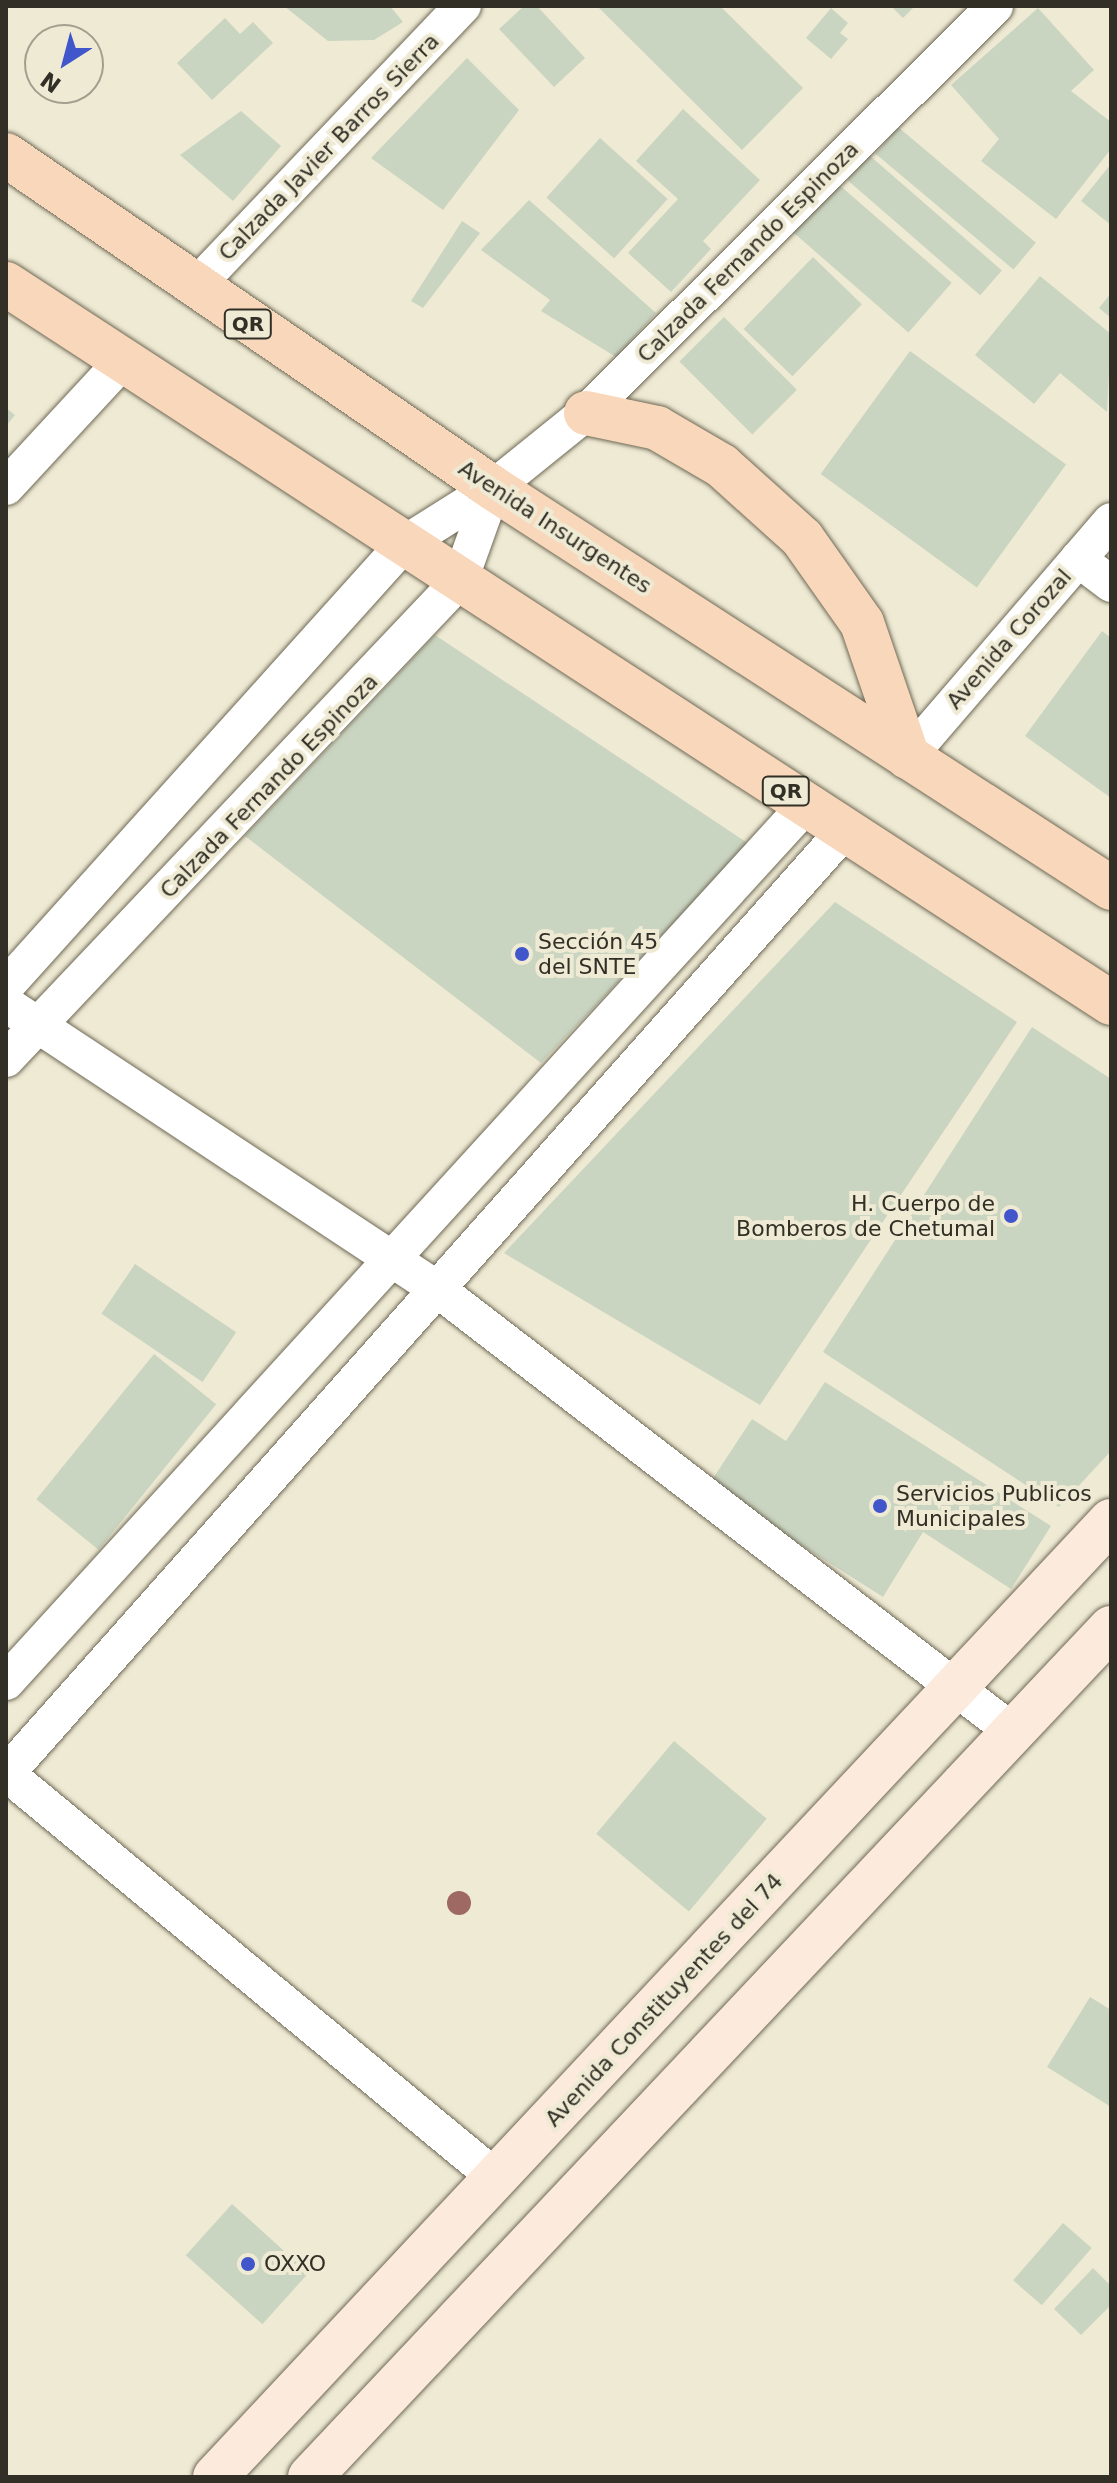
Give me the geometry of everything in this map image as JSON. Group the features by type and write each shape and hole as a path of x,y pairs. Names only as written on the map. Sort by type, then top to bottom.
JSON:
{"main road":[{"name":"Avenida Insurgentes","path":"6,155 194,288 493,488 1111,888"},
{"name":"QR","path":"6,284 121,363 1111,1003"},
{"path":"586,413 657,428 722,466 802,538 862,623 908,757"},
{"name":"Avenida Constituyentes del 74","path":"215,2477 1111,1521"},
{"path":"310,2477 1111,1628"}],"street":[{"name":"Calzada Javier Barros Sierra","path":"194,288 463,6"},
{"name":"Calzada Fernando Espinoza","path":"6,986 404,544 493,488 586,413 995,6"},
{"path":"6,487 121,363"},
{"name":"Calzada Fernando Espinoza","path":"6,1059 460,580 493,488"},
{"name":"Avenida Corozal","path":"908,757 1111,521"},
{"path":"1078,559 1111,584"},
{"path":"6,1682 806,805"},
{"path":"496,2178 6,1773 845,830"},
{"path":"6,1004 437,1289 959,1686 1013,1732"}],"building":[{"path":"284,6 390,6 403,22 374,40 328,41"},
{"path":"524,6 537,6 585,58 554,87 499,29"},
{"path":"597,6 720,6 803,88 742,150"},
{"path":"891,6 915,6 903,18"},
{"path":"831,8 848,23 840,33 848,39 831,59 806,38"},
{"path":"1038,8 1094,70 1071,91 1111,122 1111,149 1056,219 981,161 999,139 951,85"},
{"path":"225,18 240,34 253,22 273,43 212,100 177,63"},
{"path":"467,58 519,110 443,210 371,158"},
{"path":"683,109 760,180 703,241 711,249 671,292 628,253 678,199 636,161"},
{"path":"241,111 281,146 233,201 180,155"},
{"path":"898,127 1036,243 1013,270 876,154"},
{"path":"600,138 668,199 614,258 546,197"},
{"path":"869,155 1002,270 980,295 847,180"},
{"path":"1111,164 1111,225 1081,201"},
{"path":"837,183 952,283 908,333 794,233"},
{"path":"529,200 656,313 616,357 541,311 550,300 481,250"},
{"path":"462,221 480,233 423,308 411,301"},
{"path":"813,257 862,304 792,376 744,329"},
{"path":"1040,276 1111,334 1107,412 1060,373 1034,404 975,355"},
{"path":"1111,293 1111,318 1099,308"},
{"path":"724,317 797,390 752,434 679,362"},
{"path":"910,351 1066,464 977,587 821,474"},
{"path":"6,408 15,415 6,426"},
{"path":"1102,631 1111,638 1111,798 1025,736"},
{"name":"Sección 45 del SNTE","path":"435,635 749,844 541,1063 245,836"},
{"path":"835,902 1017,1022 760,1405 504,1253"},
{"name":"H. Cuerpo de Bomberos de Chetumal","path":"1032,1027 1111,1079 1111,1451 1059,1507 823,1352"},
{"path":"135,1264 236,1332 203,1382 101,1314"},
{"path":"154,1354 216,1404 98,1550 36,1499"},
{"name":"Servicios Publicos Municipales","path":"825,1382 1051,1526 1011,1589 923,1532 883,1597 708,1486 752,1419 786,1441"},
{"path":"674,1741 767,1819 689,1911 596,1834"},
{"path":"1090,1997 1111,2010 1111,2107 1047,2067"},
{"name":"OXXO","path":"232,2204 309,2273 262,2324 186,2255"},
{"path":"1063,2223 1092,2248 1042,2305 1013,2280"},
{"path":"1093,2268 1111,2286 1111,2305 1081,2335 1054,2309"}],"place":[{"name":"Sección 45 del SNTE","path":"522,954"},
{"name":"H. Cuerpo de Bomberos de Chetumal","path":"1011,1216"},
{"name":"Servicios Publicos Municipales","path":"880,1506"},
{"name":"OXXO","path":"248,2264"}]}
